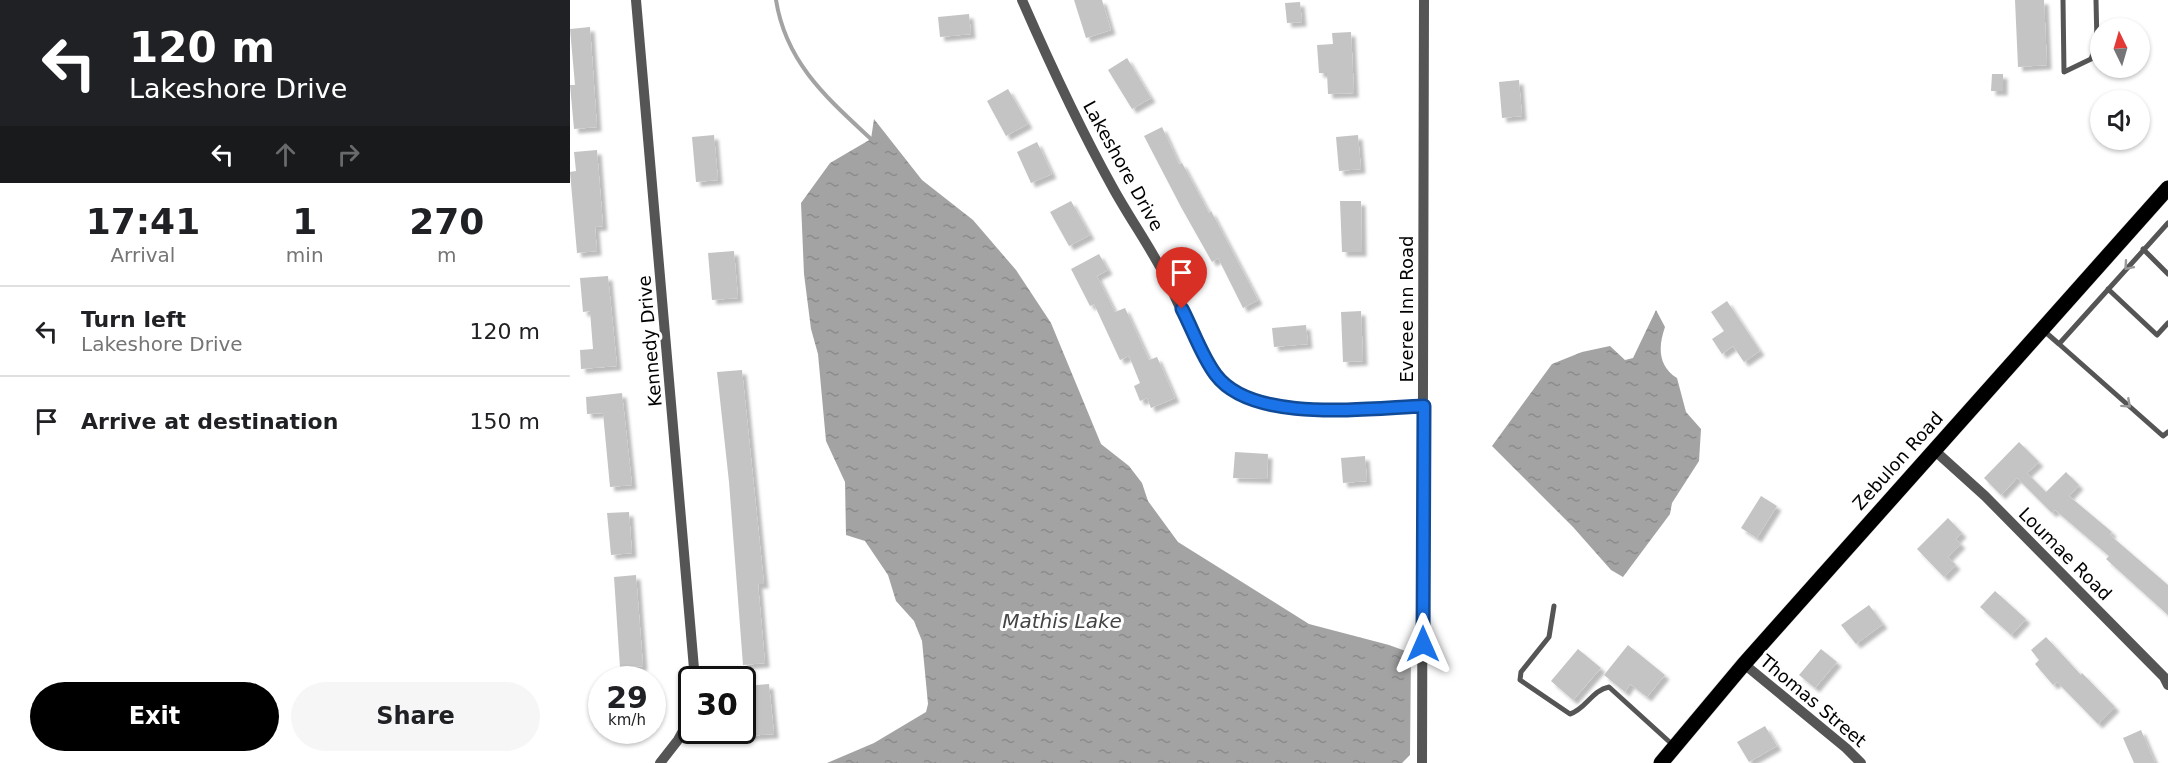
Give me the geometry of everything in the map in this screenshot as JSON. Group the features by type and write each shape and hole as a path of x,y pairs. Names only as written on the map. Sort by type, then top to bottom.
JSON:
{"main road":[{"name":"Zebulon Road","path":"1661,763 1744,663 2168,188"}],"street":[{"name":"Kennedy Drive","path":"636,0 694,666"},
{"name":"Lakeshore Drive","path":"1022,0 1057,77 1113,188 1163,272 1215,375 1231,390 1259,402 1310,410 1424,406"},
{"name":"Everee Inn Road","path":"1422,763 1424,0"},
{"name":"Loumae Road","path":"1934,450 1993,504 2164,677 2168,685"},
{"name":"Thomas Street","path":"1744,663 1861,763"},
{"path":"660,763 678,740"}],"lane":[{"path":"2063,0 2064,72 2084,65 2091,59 2097,44 2096,0"},
{"path":"2059,344 2168,223"},
{"path":"2143,249 2168,274"},
{"path":"2108,289 2157,335 2168,324"},
{"path":"2042,329 2166,436"},
{"path":"1554,606 1549,637 1521,672 1520,680 1570,714 1580,711 1601,689 1609,687 1675,747"}],"water":[{"name":"Mathis Lake","path":"874,119 922,180 973,220 1016,270 1051,323 1101,444 1129,466 1142,483 1148,501 1178,542 1309,624 1411,653 1410,755 1402,763 827,763 874,743 926,712 928,704 922,641 914,621 896,601 888,575 865,541 846,535 845,482 826,441 818,354 811,329 804,274 801,203 830,163 871,139"},
{"path":"1656,310 1665,327 1661,342 1663,362 1677,378 1686,412 1701,429 1699,461 1672,503 1670,514 1623,577 1611,570 1573,527 1492,446 1552,364 1582,352 1610,346 1625,360 1633,358"}],"building":[{"path":"1074,0 1102,0 1111,30 1086,38"},
{"path":"2015,0 2044,0 2047,65 2018,67"},
{"path":"1300,2 1302,22 1287,23 1285,3"},
{"path":"969,14 971,34 940,37 938,17"},
{"path":"590,27 597,127 574,129 570,85 575,85 570,29"},
{"path":"1351,32 1354,93 1328,94 1327,73 1319,73 1317,45 1333,44 1332,33"},
{"path":"1127,58 1151,98 1132,109 1108,70"},
{"path":"1992,74 2003,74 2003,91 1991,91"},
{"path":"1519,80 1522,116 1502,118 1499,82"},
{"path":"1008,89 1028,124 1006,136 987,101"},
{"path":"1162,127 1179,164 1182,163 1209,213 1211,211 1258,300 1243,308 1218,258 1212,262 1144,136"},
{"path":"714,135 718,180 696,182 692,137"},
{"path":"1358,135 1361,169 1339,171 1336,137"},
{"path":"1037,142 1052,174 1031,183 1017,152"},
{"path":"597,150 603,226 595,227 597,251 577,253 570,172 576,171 574,152"},
{"path":"1071,201 1090,235 1069,246 1050,212"},
{"path":"1340,201 1361,201 1362,252 1342,252"},
{"path":"734,251 738,298 712,300 708,253"},
{"path":"1099,254 1108,270 1097,276 1115,312 1125,308 1149,360 1157,357 1175,398 1151,408 1147,398 1140,401 1134,386 1140,383 1129,356 1120,360 1094,304 1090,306 1071,269"},
{"path":"608,276 617,366 581,369 580,350 593,349 590,311 583,312 580,278"},
{"path":"1727,301 1760,351 1744,362 1733,346 1722,354 1712,339 1724,331 1711,312"},
{"path":"1361,311 1363,361 1343,362 1341,312"},
{"path":"1306,325 1308,344 1274,347 1272,328"},
{"path":"742,370 764,584 758,584 765,663 743,665 729,482 717,372"},
{"path":"622,393 632,485 610,487 603,413 587,414 586,397"},
{"path":"2019,442 2039,462 2027,473 2046,492 2066,472 2079,485 2069,496 2112,532 2110,535 2168,585 2168,615 2106,559 2109,556 2055,510 2052,513 2017,478 2001,495 1984,478"},
{"path":"1235,452 1268,454 1267,479 1233,478"},
{"path":"1365,456 1367,481 1343,483 1341,458"},
{"path":"1761,496 1777,506 1757,538 1741,528"},
{"path":"629,512 632,553 611,555 607,513"},
{"path":"1948,518 1962,533 1956,539 1961,544 1948,557 1956,565 1944,577 1917,549"},
{"path":"636,575 643,666 620,666 614,577"},
{"path":"1995,591 2026,619 2011,635 1980,607"},
{"path":"1869,605 1883,624 1856,644 1841,625"},
{"path":"2046,637 2115,707 2098,724 2057,682 2053,685 2035,664 2039,660 2031,650"},
{"path":"1628,645 1665,675 1647,697 1630,684 1625,692 1604,675"},
{"path":"1578,649 1601,668 1573,700 1551,681"},
{"path":"1821,649 1837,662 1815,688 1799,675"},
{"path":"769,684 774,734 756,735 756,685"},
{"path":"1765,726 1777,746 1749,762 1737,742"},
{"path":"2141,730 2155,763 2134,763 2123,738"}],"waterway":[{"path":"776,0 781,22 799,61 824,94 871,139"}],"route":[{"path":"1182,309 1215,375 1231,390 1259,402 1310,410 1424,406 1423,644"}]}
